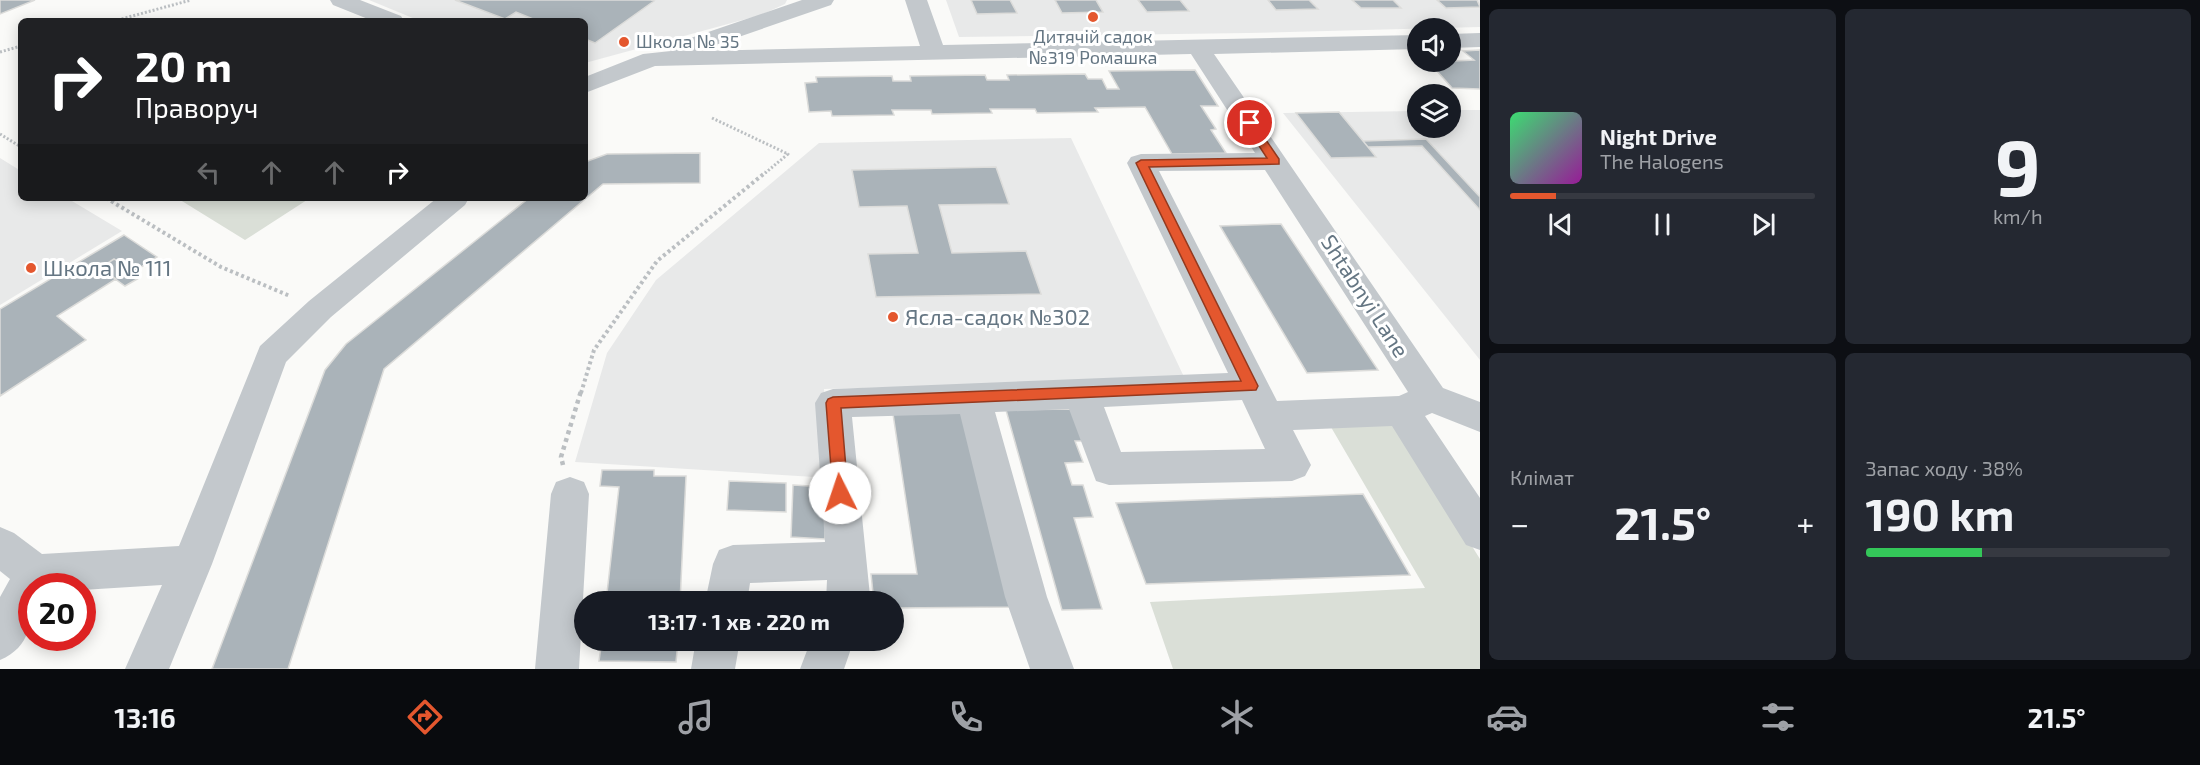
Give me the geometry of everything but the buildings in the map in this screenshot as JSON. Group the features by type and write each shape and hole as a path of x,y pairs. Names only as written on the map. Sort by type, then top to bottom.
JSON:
{"street":[{"path":"341,0 386,18"},
{"path":"588,85 651,59 823,0"},
{"path":"916,0 934,51"},
{"path":"1461,40 1480,40"},
{"path":"651,59 1407,42"},
{"name":"Shtabnyi Lane","path":"1199,48 1342,261 1480,532"},
{"path":"1081,394 1109,469 1292,465 1141,163 1279,168"},
{"path":"147,669 192,564 272,355 320,309 450,201"},
{"path":"849,591 833,403 1081,394 1417,405 1480,417"},
{"path":"974,399 1026,597 1052,669"},
{"path":"557,669 570,494"},
{"path":"0,546 35,573"},
{"path":"728,591 733,564 846,560"},
{"path":"52,573 192,564"},
{"path":"0,638 18,606"},
{"path":"713,669 716,651"},
{"path":"822,669 829,651"}],"path":[{"path":"125,18 191,0"},
{"path":"0,52 18,47"},
{"path":"570,494 561,457 594,350 657,261 788,154 712,118"},
{"path":"0,135 18,145"},
{"path":"111,201 221,267 320,309"}],"shaded area":[{"name":"Школа № 35","path":"369,0 787,0 785,4 761,15 588,62 588,18 413,18"},
{"path":"946,0 1480,0 1480,27 1461,27 1461,18 1407,18 1407,29 959,37"},
{"path":"1461,110 1480,110 1480,360 1283,113 1407,111 1407,138 1461,138"},
{"name":"Ясла-садок №302","path":"1071,138 1185,379 824,389 830,478 575,462 607,353 656,280 819,143"},
{"name":"Школа № 111","path":"0,158 18,169 18,201 72,201 122,231 0,305"},
{"path":"182,201 305,201 245,240"},
{"path":"1393,420 1480,559 1480,669 1173,669 1150,602 1425,588 1328,422"}],"place":[{"name":"Дитячій садок №319 Ромашка","path":"1093,17"},
{"name":"Школа № 35","path":"624,42"},
{"name":"Школа № 111","path":"31,268"},
{"name":"Ясла-садок №302","path":"893,317"}],"route":[{"path":"840,493 833,403 1251,386 1141,163 1275,161 1250,123"}]}
